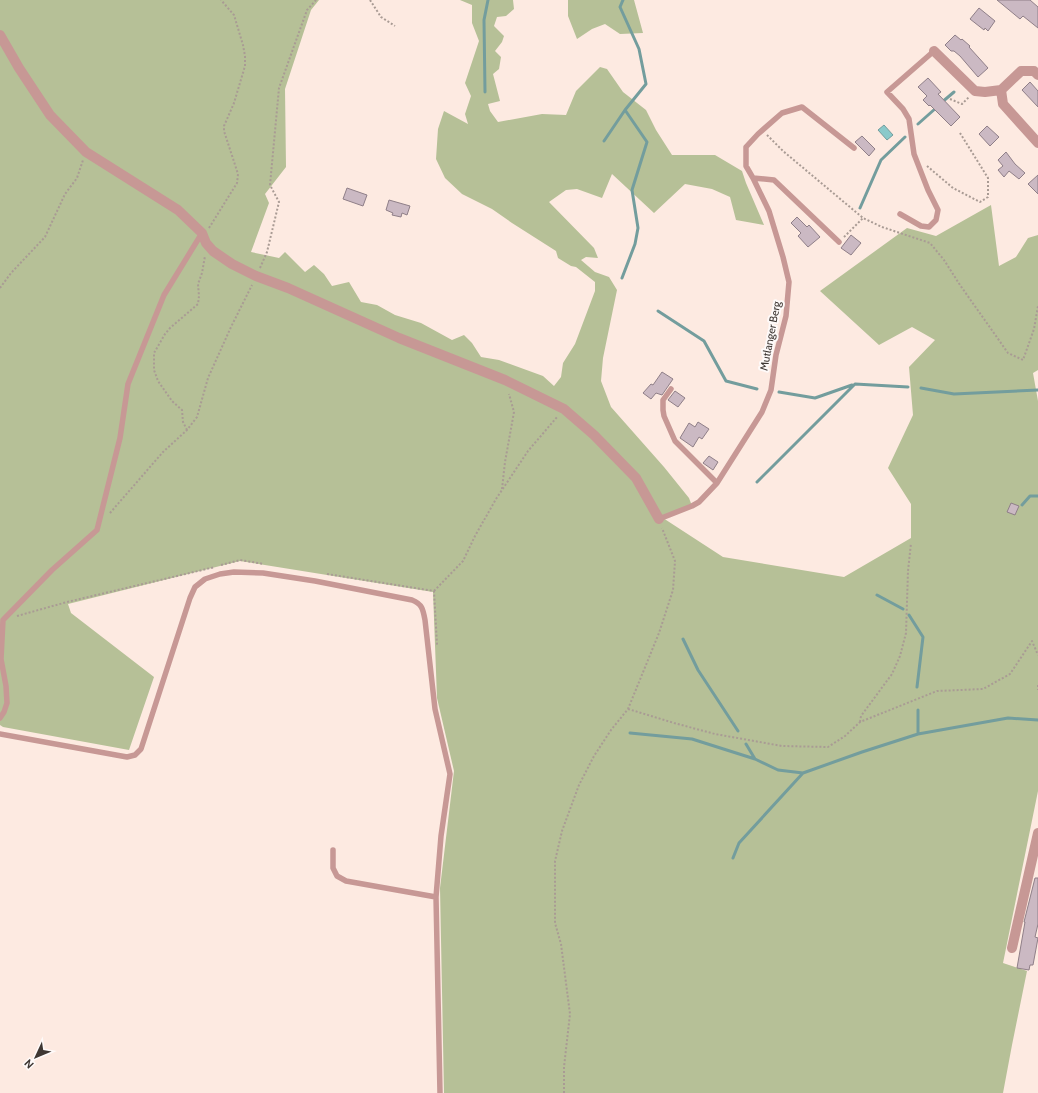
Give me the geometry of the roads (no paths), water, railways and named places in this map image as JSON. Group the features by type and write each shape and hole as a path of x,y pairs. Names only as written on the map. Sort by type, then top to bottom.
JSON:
{"street":[{"path":"0,35 19,68 50,114 86,152 178,210 202,233 206,243 213,251 232,264 256,276 399,338 505,380 564,409 594,435 636,478 659,519"},
{"path":"934,51 975,91 984,92 1001,90 1021,71 1034,72 1038,74"},
{"path":"1001,90 1003,104 1038,143"},
{"path":"1012,948 1034,866 1038,833"}],"lane":[{"path":"900,214 921,226 929,226 936,220 938,210 928,190 914,154 909,120 903,109 887,92 934,51"},
{"name":"Mutlanger Berg","path":"659,519 699,502 717,483 762,412 771,390 776,355 786,316 789,282 769,211 746,166 746,147 782,112 802,108 854,148"},
{"path":"753,178 774,180 839,242"},
{"path":"0,718 7,703 6,686 1,659 3,620 52,570 97,530 120,438 128,384 164,295 202,233"},
{"path":"671,389 663,400 663,410 664,416 675,441 717,483"},
{"path":"0,734 127,757 135,755 141,749 190,598 195,587 205,579 220,574 234,572 263,573 315,581 412,600 420,604 424,610 435,709 450,774 441,836 436,897 440,1093"},
{"path":"333,850 333,868 337,876 346,881 436,897"}],"water":[{"path":"884,125 893,135 887,140 878,130"}],"waterway":[{"path":"485,92 484,20 488,0"},
{"path":"622,278 635,244 638,228 632,190 647,142 625,110 646,84 639,49 620,7 623,0"},
{"path":"941,103 954,92"},
{"path":"918,124 936,108"},
{"path":"604,141 625,110"},
{"path":"860,208 881,160 905,137"},
{"path":"658,311 704,341 726,381 757,389"},
{"path":"757,482 855,384 908,387"},
{"path":"779,392 815,398 852,385"},
{"path":"921,388 954,394 1038,390"},
{"path":"1022,505 1030,496 1038,496"},
{"path":"877,595 903,609"},
{"path":"909,615 923,637 917,687"},
{"path":"683,639 698,670 738,731"},
{"path":"918,710 918,734"},
{"path":"630,733 692,739 755,759 778,770 803,773 918,734 1008,718 1038,720"},
{"path":"746,744 755,759"},
{"path":"733,858 739,843 803,773"}]}
